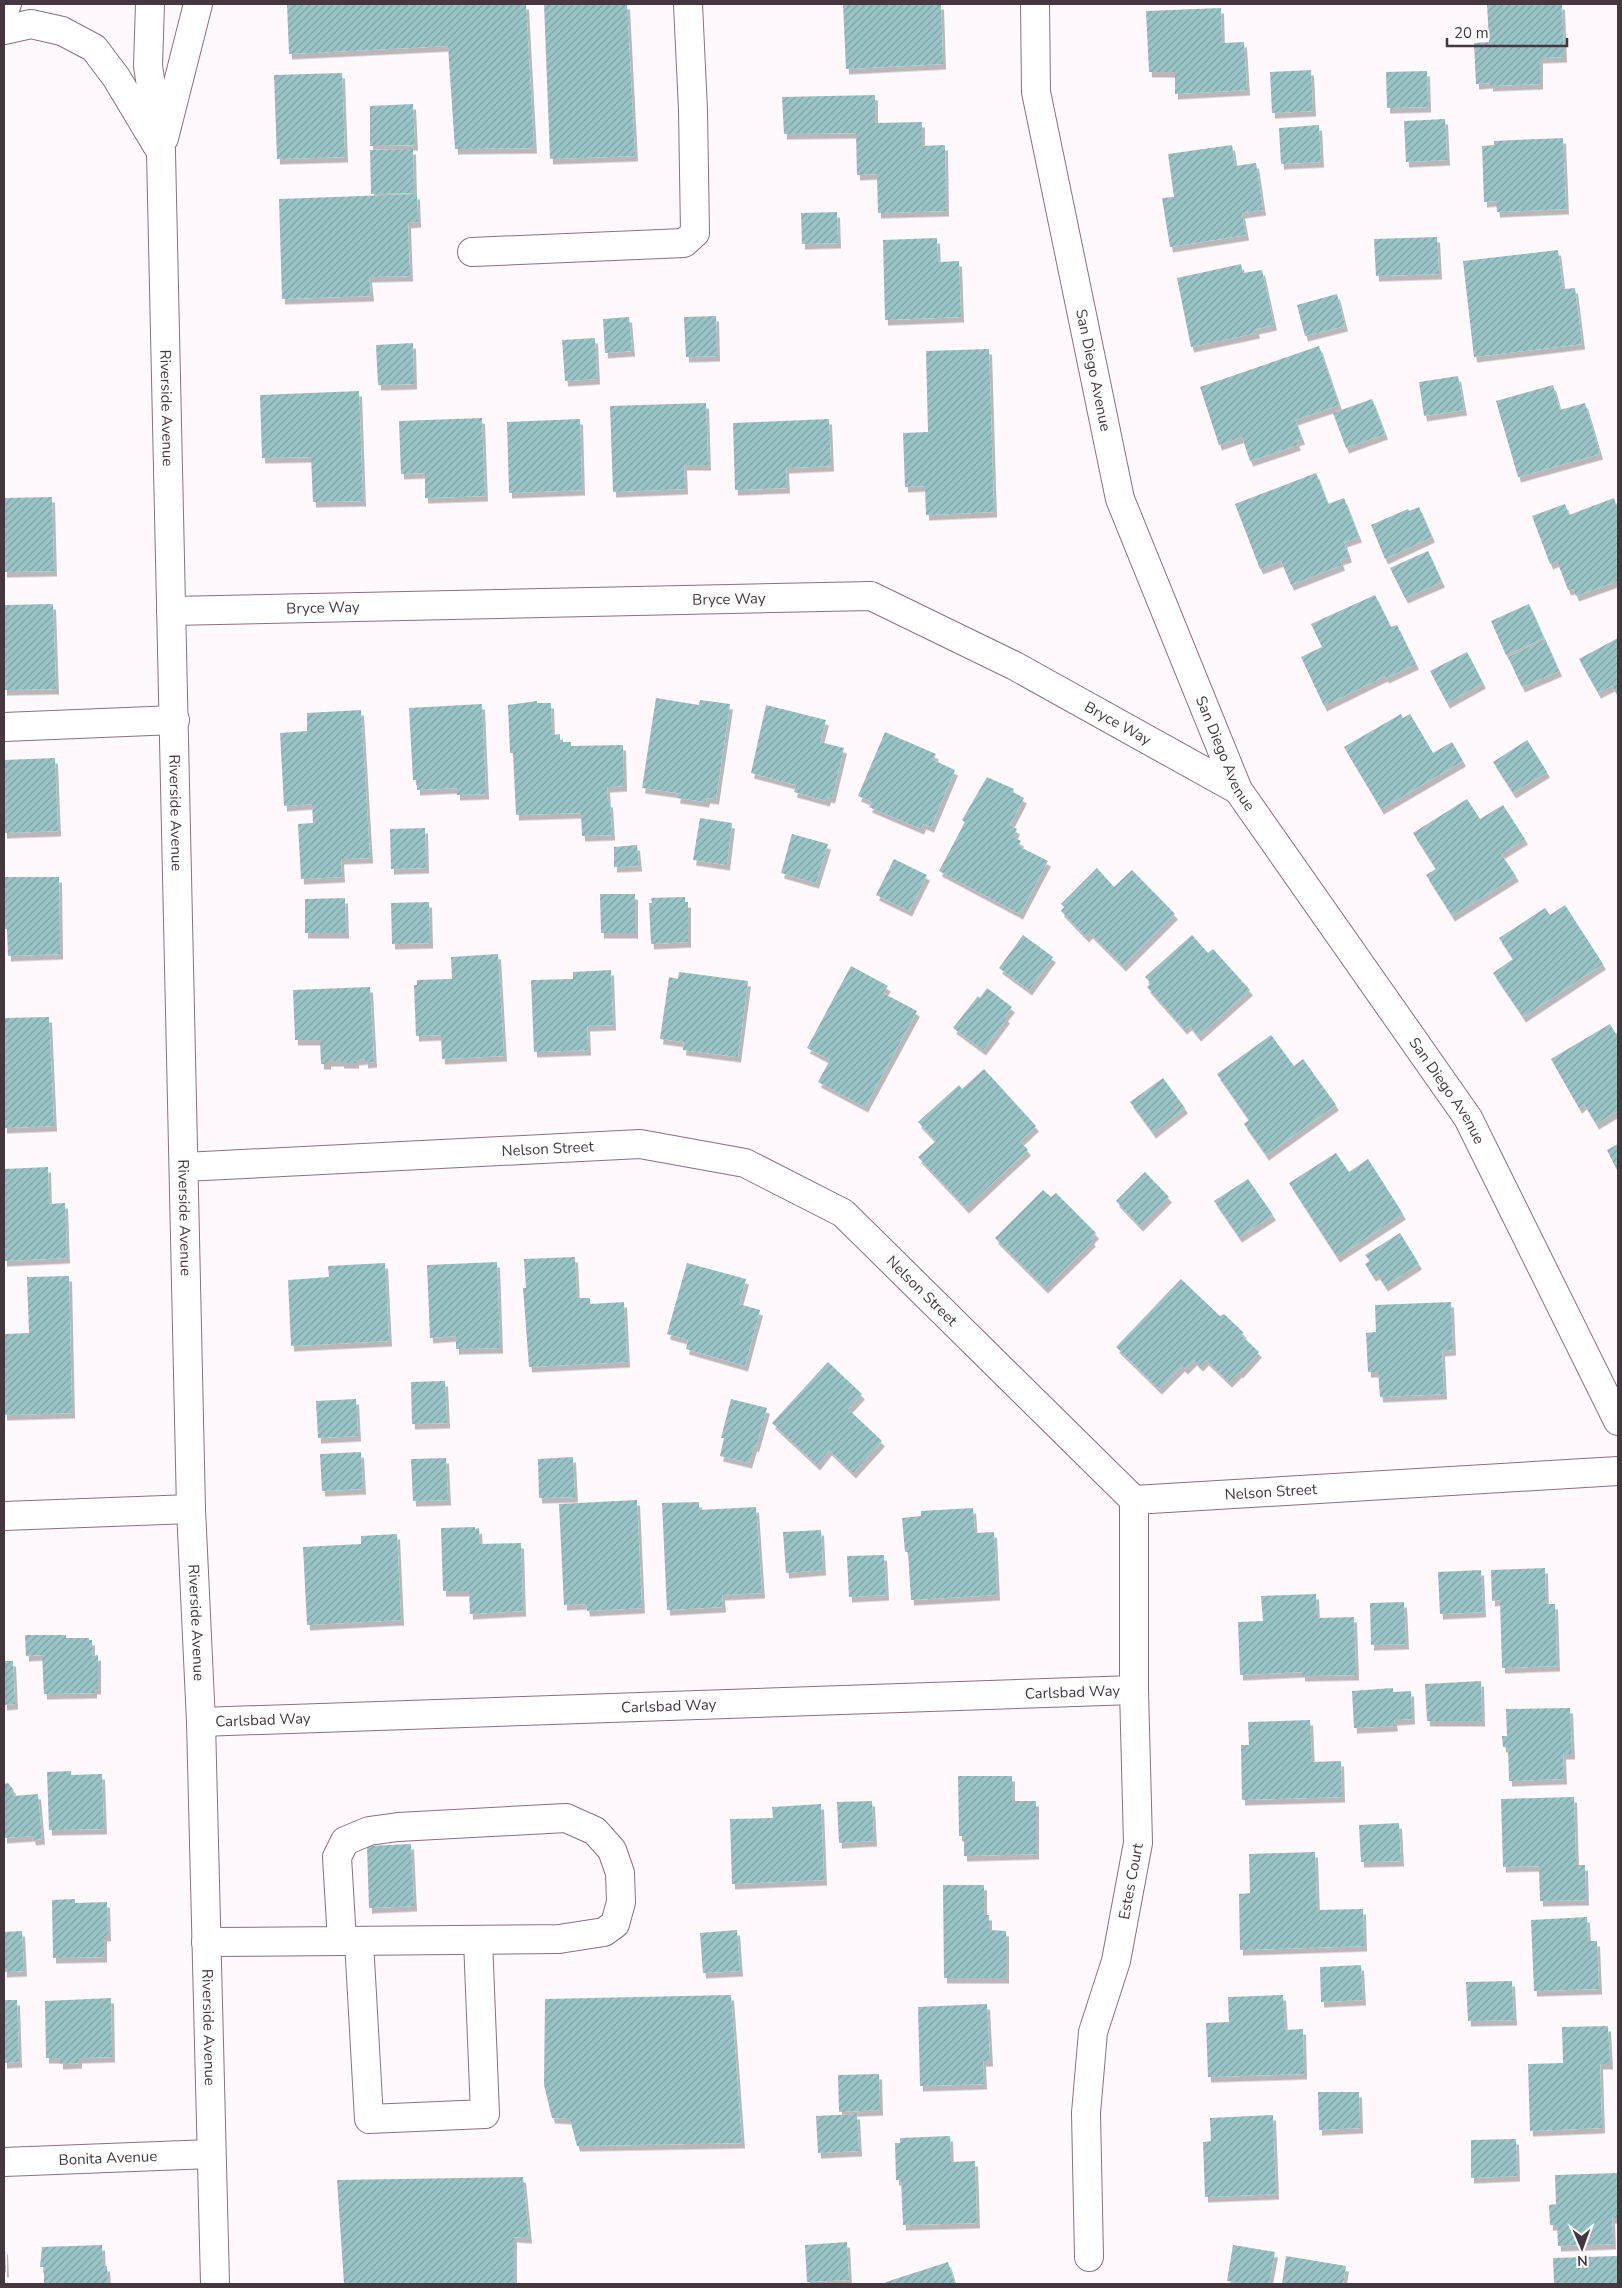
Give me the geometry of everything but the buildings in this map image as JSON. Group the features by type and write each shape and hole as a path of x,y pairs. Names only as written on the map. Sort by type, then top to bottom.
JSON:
{"main road":[{"path":"4,6 8,4"},
{"name":"Riverside Avenue","path":"150,4 148,66 161,152 191,1508 201,1722 215,2284"},
{"name":"Riverside Avenue","path":"161,152 191,23 198,4"},
{"path":"472,252 684,243 695,232 693,110 688,4"},
{"name":"San Diego Avenue","path":"1036,4 1036,92 1120,499 1238,790 1468,1118 1618,1421"},
{"path":"4,30 31,24 62,31 94,48 116,77 161,152"},
{"name":"Bryce Way","path":"171,611 871,596 1015,666 1238,790"},
{"path":"4,727 174,720"},
{"name":"Nelson Street","path":"184,1167 640,1144 745,1163 844,1213 1134,1500 1618,1471"},
{"name":"Estes Court","path":"1089,2257 1086,2113 1093,2032 1116,1961 1138,1843 1134,1690 1134,1500"},
{"path":"4,1516 191,1508"},
{"name":"Carlsbad Way","path":"201,1722 1134,1690"},
{"path":"206,1942 351,1941 478,1940 559,1939 604,1932 615,1924 621,1902 620,1873 612,1850 595,1831 566,1818 398,1827 369,1831 346,1841 337,1857 351,1941 369,2119 484,2114 478,1940"},
{"name":"Bonita Avenue","path":"4,2162 211,2154"}]}
